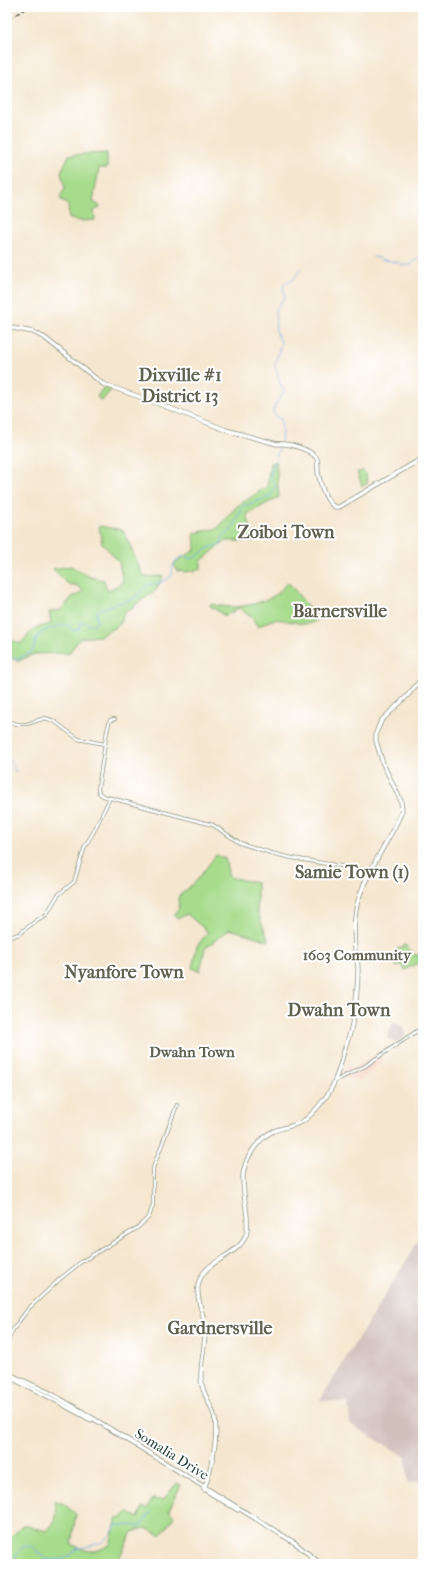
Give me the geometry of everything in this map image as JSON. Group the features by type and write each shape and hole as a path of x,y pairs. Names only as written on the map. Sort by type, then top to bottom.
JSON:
{"main road":[{"path":"7,327 33,332 45,338 92,377 103,384 218,427 307,451 317,460 318,472 327,497 330,503 335,507 339,507 423,458"},
{"path":"205,1489 217,1429 213,1412 201,1380 205,1330 198,1294 198,1285 202,1275 209,1267 236,1248 246,1235 247,1222 242,1178 244,1167 250,1155 259,1142 270,1132 276,1129 298,1124 305,1120 326,1097 334,1081 350,1032 356,1001 358,966 354,928 356,908 363,888 398,820 402,808 401,801 386,771 377,748 376,733 381,721 423,677"},
{"name":"Somalia Drive","path":"7,1372 61,1399 294,1545 317,1564"},
{"name":"Somalia Drive","path":"7,1376 86,1417 295,1543 320,1564"}],"street":[{"path":"7,721 26,724 45,718 54,721 78,739 105,744"},
{"path":"115,720 110,720 109,724 98,789 100,794 110,798 213,825 240,843 270,853 372,871"},
{"path":"7,938 18,934 46,915 58,895 74,882 85,846 110,798"},
{"path":"334,1081 365,1066 423,1027"},
{"path":"7,1344 12,1331 28,1309 60,1278 80,1262 137,1228 149,1217 153,1205 153,1168 177,1105"}],"shaded area":[{"path":"7,1000 11,1001 11,1017 7,1016"},
{"path":"393,1022 404,1027 406,1036 397,1043 387,1038"},
{"path":"377,1053 383,1060 361,1080 337,1076 350,1066 355,1067"},
{"path":"419,1240 423,1242 423,1480 408,1483 406,1457 350,1424 348,1403 320,1400"}],"green space":[{"path":"107,153 107,168 99,168 93,202 100,207 94,211 95,220 81,221 69,219 68,205 62,201 60,197 65,189 61,172 69,155"},
{"path":"105,385 111,390 102,401 97,397"},
{"path":"276,461 279,497 247,514 254,541 225,541 201,561 201,569 186,572 177,571 174,563 195,550 194,533 218,528 237,506 267,487 270,463"},
{"path":"363,471 366,474 367,484 362,486 357,472"},
{"path":"99,526 123,530 144,577 163,576 156,590 123,614 120,624 100,636 80,638 69,653 34,654 19,661 7,657 7,637 20,644 35,628 51,624 49,612 61,610 72,597 83,592 79,586 68,584 53,569 71,566 90,577 104,580 107,591 123,582 119,562 102,543"},
{"path":"288,582 318,619 308,624 284,620 272,620 258,627 252,618 239,608 225,616 209,605 212,604 236,607 260,602 275,595"},
{"path":"216,855 225,858 229,877 257,883 257,911 269,941 230,929 205,948 200,971 192,968 197,946 208,932 187,914 177,919 174,914 179,908 178,897 197,880"},
{"path":"406,945 409,950 412,951 413,955 419,955 423,960 405,970 401,964 397,967 392,960 397,956 397,949"},
{"path":"177,1483 181,1485 169,1510 174,1517 161,1535 145,1528 132,1532 116,1564 30,1564 22,1562 7,1564 7,1541 23,1525 47,1531 55,1520 57,1513 54,1500 64,1504 76,1514 71,1544 82,1549 94,1551 110,1545 117,1517 121,1519 127,1512 138,1518 143,1507 147,1509 152,1499 163,1500"}],"waterway":[{"path":"373,257 398,262 401,265 411,265 413,261 420,259 423,255"},
{"path":"281,442 281,419 276,417 273,412 275,405 284,391 280,384 275,365 281,343 276,331 275,310 285,297 283,284 294,279 301,268"},
{"path":"7,658 20,658 32,652 38,636 47,630 68,625 73,631 79,629 80,623 85,622 88,625 97,622 96,613 100,609 135,598 147,585 160,583 172,576 172,569 175,562 183,556 193,558 207,549 220,544 233,526 243,506 270,497 276,485 270,477 280,445"},
{"path":"7,756 16,772"},
{"path":"7,1564 12,1562 22,1547 32,1546 46,1560 67,1557 76,1549 95,1545 104,1541 116,1525 141,1526 152,1511"}],"railway":[{"path":"7,20 29,7"}],"district":[{"name":"Dixville #1 District 13","path":"180,385"},
{"name":"Zoiboi Town","path":"286,532"},
{"name":"Barnersville","path":"340,611"},
{"name":"Samie Town (1)","path":"352,872"},
{"name":"1603 Community","path":"357,955"},
{"name":"Nyanfore Town","path":"124,972"},
{"name":"Dwahn Town","path":"339,1010"},
{"name":"Dwahn Town","path":"192,1052"},
{"name":"Gardnersville","path":"220,1328"}]}
